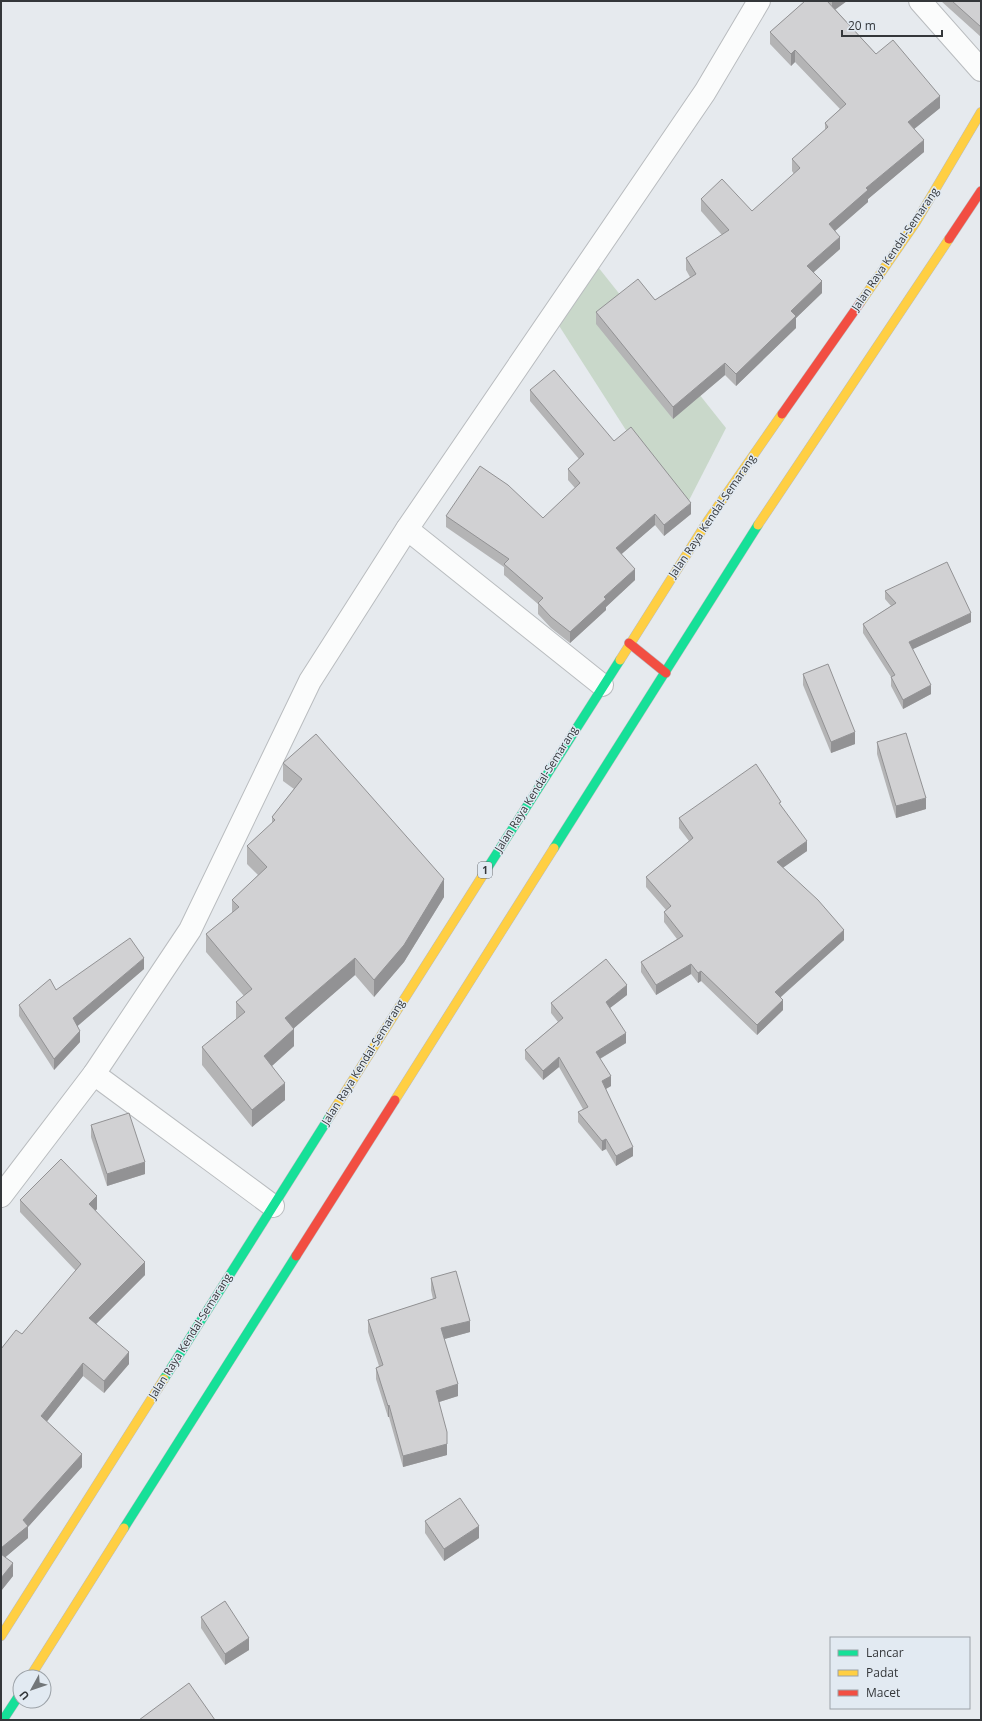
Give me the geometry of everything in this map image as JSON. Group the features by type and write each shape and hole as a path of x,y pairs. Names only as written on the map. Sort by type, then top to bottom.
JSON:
{"highway":[{"name":"Jalan Raya Kendal-Semarang","path":"1,1636 708,519 916,222 981,112"},
{"path":"35,1669 775,499 981,191"},
{"path":"629,643 666,673"},
{"path":"3,1720 12,1706"}],"street":[{"path":"920,1 981,70"},
{"path":"1,1196 94,1074 190,930 310,681 408,529 705,92 756,3"},
{"path":"408,529 602,685"},
{"path":"94,1074 273,1206"}],"green space":[{"path":"598,267 726,428 681,516 556,321"}],"building":[{"path":"805,1 827,1 876,54 893,40 940,96 908,122 924,140 866,188 868,190 829,224 840,237 807,266 822,281 791,311 796,316 736,374 725,363 673,407 596,312 638,279 655,300 696,274 686,258 729,230 701,199 722,179 752,211 800,168 792,159 828,127 825,123 846,104 795,50 791,54 770,32"},
{"path":"952,1 981,1 981,27"},
{"path":"554,370 614,441 631,427 691,503 664,525 655,514 616,548 635,569 604,597 606,599 570,632 551,617 538,603 543,598 504,564 509,559 446,516 480,466 508,485 543,518 580,483 568,469 584,454 530,390"},
{"path":"947,562 971,613 909,642 931,685 903,700 891,677 895,675 863,624 896,603 885,591"},
{"path":"828,664 855,732 831,742 803,674"},
{"path":"906,733 926,798 896,806 877,742"},
{"path":"316,734 444,879 404,945 374,980 355,958 285,1018 294,1029 264,1056 285,1083 252,1110 202,1047 245,1012 236,1002 252,989 206,934 239,907 232,900 267,867 247,846 275,820 272,817 302,779 283,763"},
{"path":"756,764 781,802 779,803 807,841 777,862 818,900 844,930 775,992 783,1000 757,1025 701,971 698,973 691,964 656,985 641,962 683,936 664,912 671,906 646,877 693,838 679,818"},
{"path":"130,938 144,958 73,1018 80,1031 54,1059 19,1005 50,979 56,990"},
{"path":"606,959 627,985 606,1002 626,1033 596,1052 611,1076 602,1081 633,1147 616,1156 606,1139 602,1141 578,1112 588,1107 559,1057 543,1071 525,1050 563,1018 551,1003"},
{"path":"129,1113 145,1162 107,1174 91,1125"},
{"path":"61,1159 97,1196 89,1204 145,1262 89,1318 129,1352 104,1381 83,1363 41,1416 82,1454 23,1520 28,1526 1,1548 1,1349 16,1330 22,1334 81,1264 20,1200"},
{"path":"456,1271 470,1321 441,1328 458,1384 436,1391 447,1432 447,1444 403,1456 389,1405 388,1406 376,1368 383,1365 368,1320 436,1298 431,1278"},
{"path":"460,1498 479,1526 444,1549 425,1521"},
{"path":"1,1554 13,1563 1,1578"},
{"path":"225,1601 249,1638 225,1654 201,1617"},
{"path":"189,1683 215,1720 139,1720"}],"traffic: fast":[{"path":"554,848 758,525"},
{"path":"483,875 620,660"},
{"path":"164,1379 330,1116"},
{"path":"124,1528 296,1256"},
{"path":"3,1720 12,1706"}],"traffic: slow":[{"path":"860,303 916,222 981,112"},
{"path":"758,525 949,239"},
{"path":"620,660 709,519 782,414"},
{"path":"395,1100 554,848"},
{"path":"330,1116 483,875"},
{"path":"1,1636 164,1379"},
{"path":"35,1669 124,1528"}],"traffic: jam":[{"path":"949,239 981,191"},
{"path":"782,414 860,303"},
{"path":"629,643 666,673"},
{"path":"296,1256 395,1100"}]}
